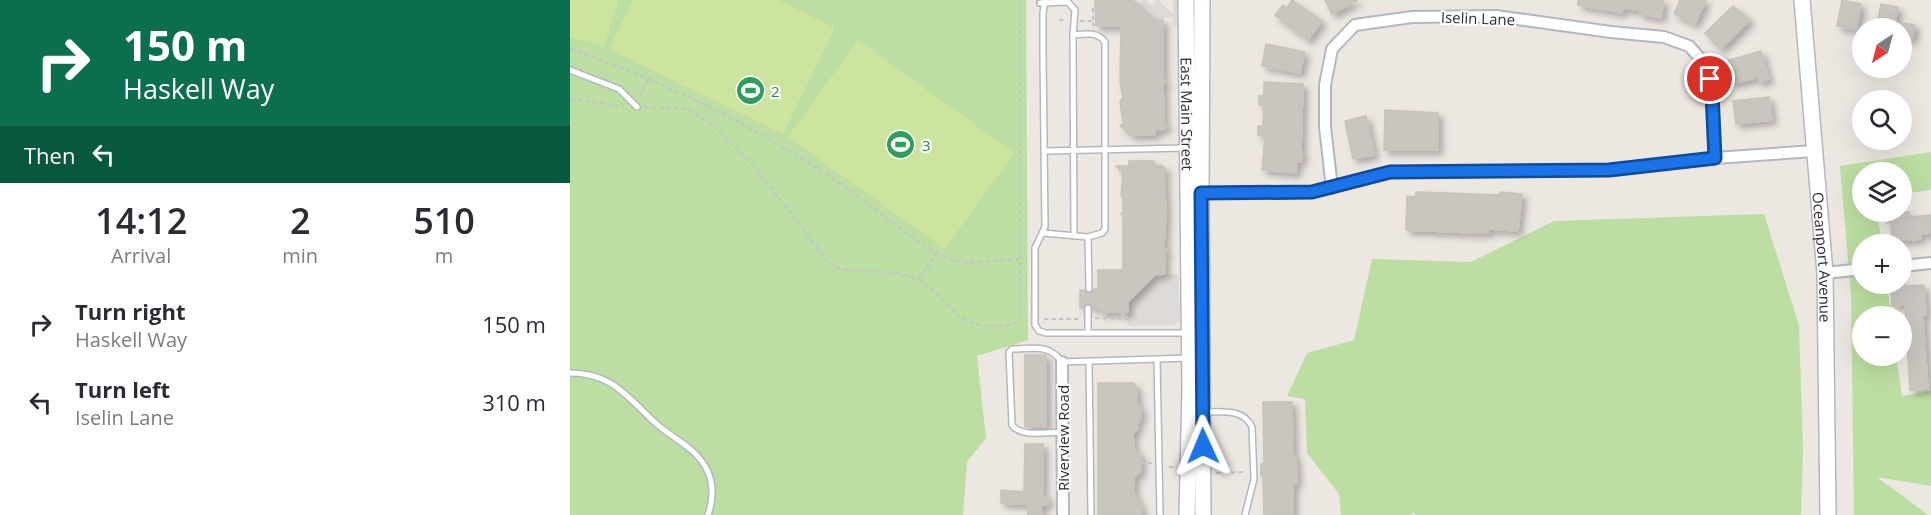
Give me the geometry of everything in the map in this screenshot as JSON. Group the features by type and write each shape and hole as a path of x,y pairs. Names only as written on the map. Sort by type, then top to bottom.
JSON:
{"main road":[{"name":"East Main Street","path":"1186,0 1188,333 1196,358 1203,412 1203,515"},
{"name":"East Main Street","path":"1187,515 1190,390 1196,358 1201,193 1202,0"},
{"name":"Oceanport Avenue","path":"1802,0 1825,273 1828,515"}],"street":[{"name":"Iselin Lane","path":"1332,188 1325,127 1325,85 1332,49 1355,25 1412,17 1496,16 1664,37 1689,46 1707,66 1712,93 1715,158"},
{"path":"1201,193 1312,192 1390,172 1609,170 1715,158 1814,151"},
{"path":"1912,265 1931,263"},
{"path":"1825,273 1852,270"},
{"name":"Riverview Road","path":"1062,362 1063,515"}],"lane":[{"path":"1052,0 1060,3"},
{"path":"1074,236 1074,7 1068,2 1043,1 1045,227 1035,248 1035,325 1042,332 1188,333"},
{"path":"1043,232 1088,237 1102,233 1105,229 1105,42 1095,34 1073,35"},
{"path":"570,70 619,89 637,106"},
{"path":"1044,151 1187,148"},
{"path":"1088,237 1089,289"},
{"path":"1088,308 1088,332"},
{"path":"1063,432 1022,432 1012,425 1009,352 1012,349 1043,348 1054,351 1062,362 1196,358"},
{"path":"1157,360 1160,515"},
{"path":"1089,361 1090,515"},
{"path":"570,373 592,375 611,384 660,427 695,453 708,471 712,483 713,494 708,515"},
{"path":"1203,412 1239,414 1249,420 1252,427 1254,479 1245,515"}],"path":[{"path":"570,99 681,108 693,111 709,122 753,165 830,264 849,271 898,273 918,280 934,292 955,314 981,326 1015,323 1020,317 1020,0"},
{"path":"1093,8 1092,21 1093,25 1096,25"},
{"path":"1080,21 1092,21"},
{"path":"570,49 648,78 728,115 832,178 948,259 966,263 1020,259"},
{"path":"637,106 648,78"},
{"path":"918,280 937,253"},
{"path":"1020,317 1026,318"},
{"path":"1095,318 1128,319"},
{"path":"1042,319 1083,319"},
{"path":"1141,463 1152,463"},
{"path":"1209,473 1249,472"}],"green space":[{"path":"570,0 1026,0 1028,340 977,356 986,438 967,462 963,515 570,515"},
{"path":"570,0 618,0 604,47 570,37"},
{"name":"2","path":"633,0 778,0 835,28 783,134 609,49"},
{"name":"3","path":"858,40 1014,153 945,249 788,137"},
{"path":"1931,152 1931,190 1912,193 1912,162 1866,162"},
{"path":"1852,164 1852,222 1879,222 1880,234 1852,234 1852,294 1888,294 1890,306 1852,306 1852,366 1898,366 1902,396 1931,391 1931,486 1877,477 1928,515 1854,515 1851,295 1840,166"},
{"path":"1764,214 1799,325 1803,448 1801,515 1416,515 1413,512 1412,515 1341,515 1339,494 1307,453 1305,399 1287,396 1307,353 1354,340 1372,259 1471,262 1554,221"}],"shaded area":[{"path":"1132,0 1140,4 1142,0 1149,0 1147,3 1152,5 1156,3 1154,0 1161,0 1160,2 1173,14 1173,0 1181,0 1179,27 1173,26 1173,18 1163,18 1163,20 1154,22"},
{"path":"1178,274 1179,304 1182,305 1180,321 1174,325 1128,326 1128,302 1155,275"}],"building":[{"path":"1095,0 1132,0 1152,20 1163,20 1163,79 1166,81 1163,84 1164,123 1167,126 1162,130 1154,130 1155,135 1129,135 1129,130 1120,126 1123,123 1120,101 1123,98 1120,82 1121,26 1096,26"},
{"path":"1292,0 1322,21 1308,40 1275,15 1283,5 1287,8"},
{"path":"1325,0 1358,0 1332,14"},
{"path":"1578,0 1664,0 1661,18 1623,8 1622,13 1578,5"},
{"path":"1680,0 1706,0 1695,24 1674,14"},
{"path":"1842,0 1861,4 1858,18 1852,18 1852,29 1837,26"},
{"path":"1881,4 1898,7 1896,18 1878,18"},
{"path":"1733,6 1750,20 1721,49 1705,33"},
{"path":"1912,25 1915,25 1912,40"},
{"path":"1266,44 1305,52 1300,73 1262,66"},
{"path":"1761,51 1769,79 1759,82 1758,77 1732,84 1726,61"},
{"path":"1264,82 1303,84 1302,162 1297,161 1296,173 1262,170 1265,136 1258,135 1258,126 1263,126 1264,105 1259,105 1259,96 1264,96"},
{"path":"1769,97 1772,120 1736,124 1733,101"},
{"path":"1385,110 1438,113 1438,150 1384,150"},
{"path":"1366,116 1374,155 1353,159 1345,121"},
{"path":"1129,161 1154,161 1154,166 1163,166 1166,170 1164,172 1166,213 1164,248 1167,250 1165,274 1155,275 1128,302 1128,312 1123,315 1120,312 1106,312 1104,315 1099,308 1093,308 1090,304 1080,308 1080,290 1090,294 1094,289 1098,289 1098,270 1123,270 1123,216 1121,214 1123,198 1121,195 1123,173 1116,166 1129,166"},
{"path":"1416,192 1522,194 1518,231 1489,229 1489,232 1479,233 1406,230 1407,196 1415,197"},
{"path":"1931,215 1931,233 1920,234 1921,239 1912,240 1912,234 1892,234 1891,223 1887,223 1912,222 1912,217"},
{"path":"1924,285 1926,315 1923,315 1928,389 1910,390 1909,366 1912,366 1912,306 1892,306 1891,294 1912,294 1912,286"},
{"path":"1025,355 1046,355 1046,427 1025,427"},
{"path":"1098,383 1134,383 1137,388 1137,403 1141,408 1141,418 1137,424 1138,429 1133,434 1134,448 1141,456 1141,471 1134,478 1134,492 1142,508 1141,515 1098,515"},
{"path":"1263,402 1292,402 1293,455 1296,456 1297,483 1293,484 1293,515 1264,515 1263,476 1261,476 1261,464 1264,463"},
{"path":"1025,444 1043,444 1043,496 1047,496 1048,505 1041,505 1042,515 1028,515 1027,504 1001,503 1001,490 1024,492"}],"place":[{"name":"2","path":"750,91"},
{"name":"3","path":"901,145"}],"route":[{"path":"1203,446 1201,193 1312,192 1390,172 1609,170 1715,158 1710,79"}]}
